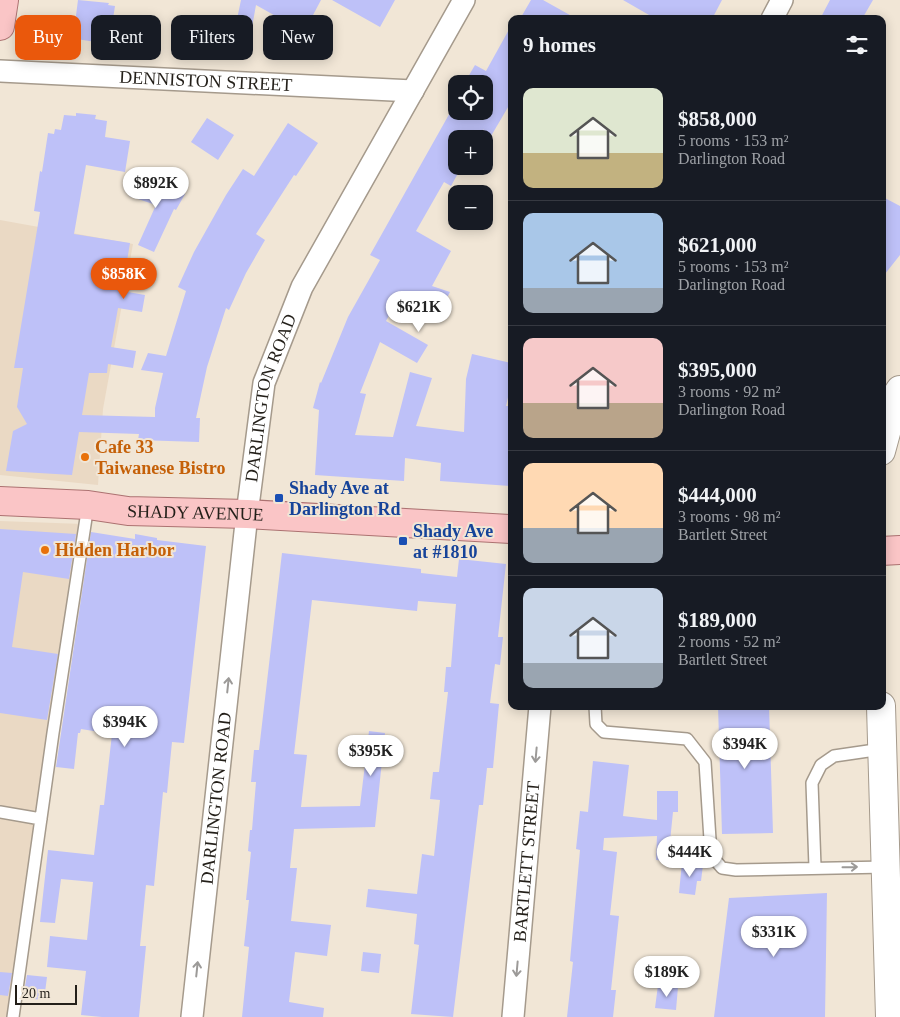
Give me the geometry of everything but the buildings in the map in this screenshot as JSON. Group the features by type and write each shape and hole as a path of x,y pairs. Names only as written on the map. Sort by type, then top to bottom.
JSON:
{"main road":[{"path":"0,26 4,0"},
{"path":"886,433 896,396 900,390"},
{"name":"SHADY AVENUE","path":"0,500 88,505 128,511 247,514 508,529"},
{"path":"886,551 900,550"},
{"path":"880,710 890,1017"}],"street":[{"name":"DARLINGTON ROAD","path":"192,1017 247,514 264,383 302,287 464,0"},
{"path":"774,15 782,0"},
{"name":"DENNISTON STREET","path":"0,71 413,91"},
{"name":"BARTLETT STREET","path":"513,1017 540,710"}],"lane":[{"path":"13,1017 40,819 88,505"},
{"path":"595,710 596,724 604,732 687,739 705,762 711,856 722,868 736,870 886,867"},
{"path":"815,868 812,783 821,765 834,756 882,749"},
{"path":"0,812 40,819"}],"shaded area":[{"path":"0,220 133,244 103,409 98,485 0,475"},
{"path":"0,521 83,524 16,1017 0,1017"}],"place":[{"name":"Cafe 33 Taiwanese Bistro","path":"85,457"},
{"name":"Shady Ave at Darlington Rd","path":"279,498"},
{"name":"Shady Ave at #1810","path":"403,541"},
{"name":"Hidden Harbor","path":"45,550"}]}
